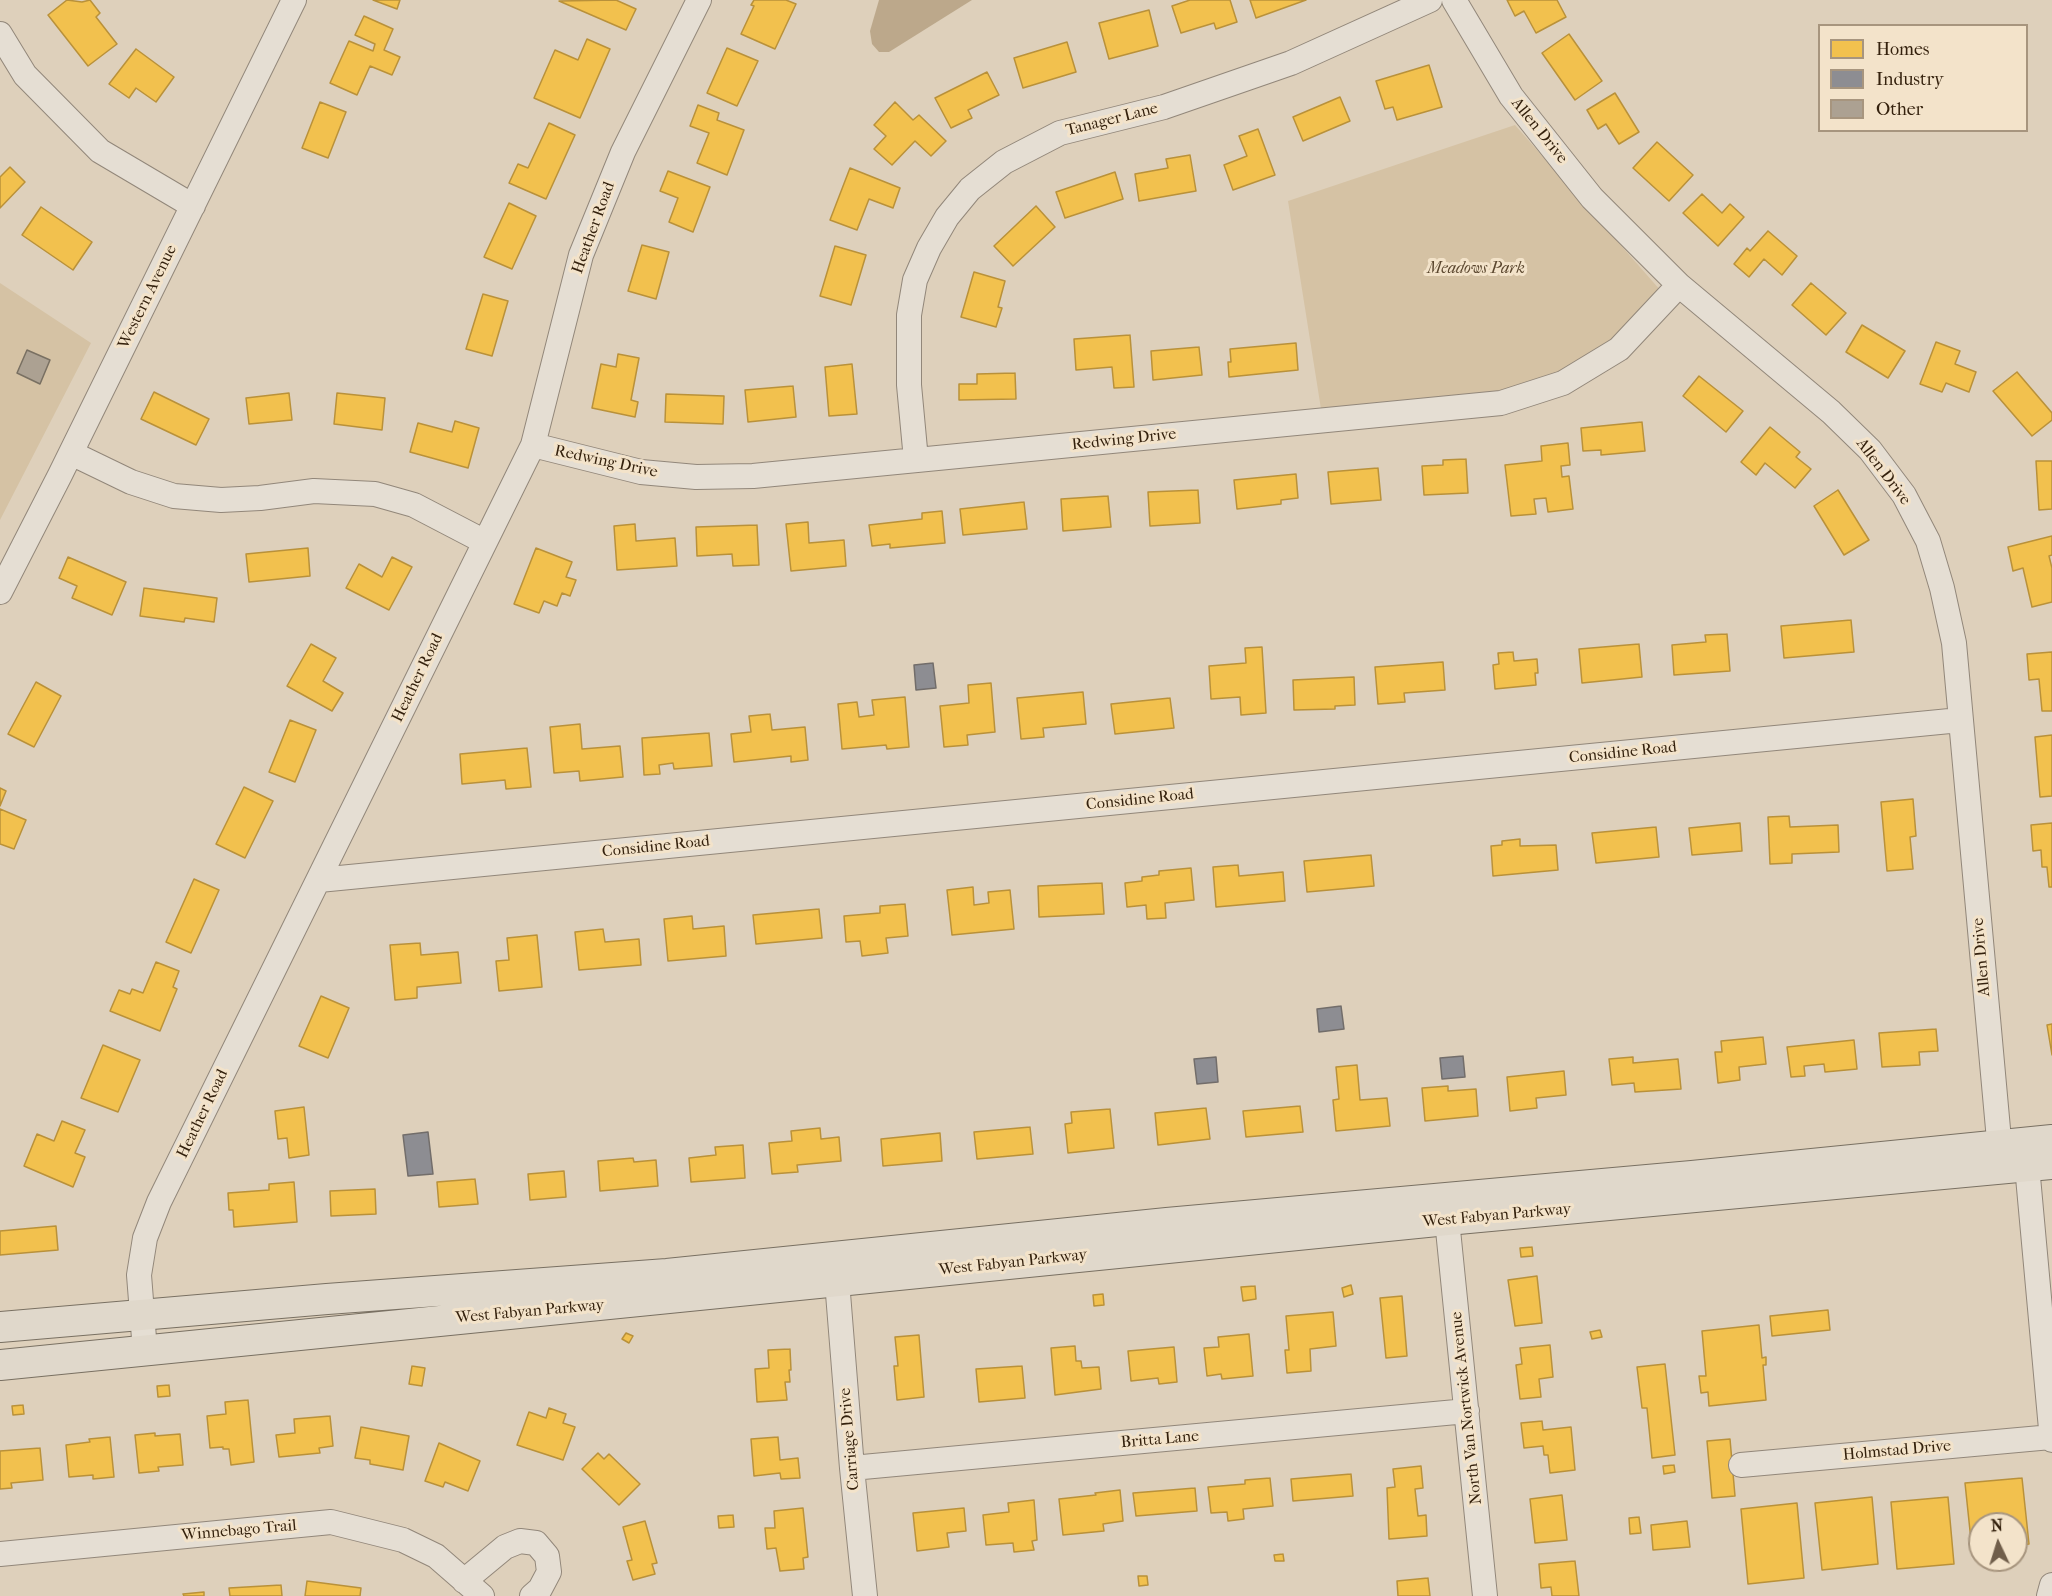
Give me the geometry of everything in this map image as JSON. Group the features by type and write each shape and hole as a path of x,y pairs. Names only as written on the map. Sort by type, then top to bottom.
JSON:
{"main road":[{"path":"2020,1161 2052,1140"},
{"name":"West Fabyan Parkway","path":"0,1365 1447,1220 1724,1196 2020,1161"},
{"name":"West Fabyan Parkway","path":"0,1326 667,1275 1167,1223 1701,1176 2020,1161"}],"street":[{"name":"Western Avenue","path":"0,592 294,0"},
{"name":"Heather Road","path":"145,1351 139,1275 145,1238 159,1202 533,445 581,255 623,152 699,0"},
{"name":"Tanager Lane","path":"916,460 909,385 909,315 915,280 929,248 947,217 970,189 1004,162 1060,133 1164,107 1291,63 1430,0"},
{"name":"Allen Drive","path":"1454,0 1510,96 1592,198 1679,285 1831,412 1870,450 1904,495 1928,541 1942,588 1954,643 1960,720 2020,1161 2042,1221 2052,1438"},
{"path":"0,34 26,75 100,151 193,206"},
{"name":"Redwing Drive","path":"533,445 641,472 696,477 753,476 1501,403 1563,383 1619,350 1679,285"},
{"path":"71,453 131,482 174,496 221,500 314,491 375,494 414,505 485,542"},
{"name":"Considine Road","path":"319,880 1960,720"},
{"name":"North Van Nortwick Avenue","path":"1447,1220 1485,1596"},
{"name":"Carriage Drive","path":"837,1281 865,1596"},
{"name":"Britta Lane","path":"852,1468 1467,1411"},
{"name":"Holmstad Drive","path":"1741,1465 2052,1438"},
{"name":"Winnebago Trail","path":"0,1554 331,1522 404,1540 435,1556 473,1588 505,1547 520,1541 536,1543 547,1556 549,1572 540,1589 532,1596"},
{"path":"2049,1596 2052,1585"}],"green space":[{"name":"Meadows Park","path":"1515,125 1661,291 1621,334 1564,370 1512,390 1321,409 1288,201"},
{"path":"0,283 91,343 0,520"}],"shaded area":[{"path":"879,0 972,0 889,52 879,52 872,44 870,31"}],"building: Homes":[{"path":"67,0 82,2 90,0 100,13 96,17 117,44 88,66 48,15"},
{"path":"373,0 400,0 397,9"},
{"path":"616,0 636,9 626,30 559,1"},
{"path":"754,0 786,0 796,4 775,49 741,34 754,6 751,5"},
{"path":"1190,0 1230,0 1237,22 1216,29 1214,23 1181,33 1172,6"},
{"path":"1250,0 1306,0 1256,18"},
{"path":"1507,0 1557,0 1566,17 1536,33 1524,11 1515,16"},
{"path":"1149,10 1158,46 1109,59 1099,23"},
{"path":"364,16 393,29 384,50 400,57 392,75 370,66 357,95 330,83 349,41 373,51 375,44 355,35"},
{"path":"1569,34 1602,81 1575,100 1542,53"},
{"path":"587,39 610,49 580,118 534,98 555,50 578,60"},
{"path":"1067,42 1076,72 1023,88 1014,58"},
{"path":"727,48 758,61 737,106 707,93"},
{"path":"136,49 174,77 156,102 136,88 129,98 109,84"},
{"path":"1429,65 1442,107 1397,120 1393,107 1385,109 1376,81"},
{"path":"987,72 999,95 968,110 972,118 951,128 935,98"},
{"path":"1615,93 1639,132 1619,144 1606,124 1598,129 1587,110"},
{"path":"1340,97 1350,121 1303,141 1293,117"},
{"path":"320,102 346,112 328,158 302,148"},
{"path":"895,102 913,120 919,115 946,141 931,156 915,141 892,165 874,149 886,136 874,125"},
{"path":"698,105 719,113 717,120 744,130 727,175 697,163 709,133 690,126"},
{"path":"549,123 575,135 546,199 509,183 518,164 528,168"},
{"path":"1258,129 1275,175 1233,190 1224,165 1247,156 1239,136"},
{"path":"1657,142 1693,175 1669,201 1633,168"},
{"path":"1190,155 1196,191 1139,201 1135,174 1168,168 1166,159"},
{"path":"10,167 25,182 0,208 0,177"},
{"path":"850,168 900,188 893,208 869,199 857,230 830,220"},
{"path":"668,171 710,187 693,232 669,222 678,198 660,191"},
{"path":"1115,172 1123,199 1065,218 1056,192"},
{"path":"1702,194 1722,213 1730,204 1744,217 1718,246 1683,213"},
{"path":"509,203 536,216 512,269 484,257"},
{"path":"1036,206 1055,227 1013,266 994,246"},
{"path":"41,207 92,242 73,270 22,235"},
{"path":"1768,231 1797,256 1782,275 1764,259 1749,277 1734,264 1747,248 1750,251"},
{"path":"642,245 669,252 656,299 628,291"},
{"path":"835,246 866,255 851,305 820,296"},
{"path":"974,272 1005,281 998,307 1002,308 996,327 961,317"},
{"path":"1811,283 1846,313 1826,335 1792,305"},
{"path":"483,294 508,301 492,356 466,349"},
{"path":"1862,325 1905,351 1888,378 1846,352"},
{"path":"1130,335 1134,387 1114,388 1112,367 1076,370 1074,339"},
{"path":"1936,342 1960,351 1955,364 1976,372 1969,392 1946,383 1942,392 1920,384"},
{"path":"1296,343 1298,370 1229,377 1230,349"},
{"path":"1199,347 1202,375 1153,380 1151,351"},
{"path":"618,354 639,358 631,400 638,402 635,417 592,408 601,364 616,367"},
{"path":"852,364 857,414 829,416 825,367"},
{"path":"2017,372 2052,413 2052,420 2032,436 1993,391"},
{"path":"1015,373 1016,399 959,400 959,384 977,384 977,374"},
{"path":"1699,376 1743,411 1726,432 1683,396"},
{"path":"793,386 796,417 748,422 745,390"},
{"path":"154,392 209,419 196,445 141,419"},
{"path":"289,393 292,420 249,424 246,398"},
{"path":"337,393 385,398 382,430 334,424"},
{"path":"666,394 724,396 723,424 665,422"},
{"path":"455,421 479,428 468,468 410,452 418,423 452,432"},
{"path":"1642,422 1645,451 1601,455 1601,450 1583,451 1581,428"},
{"path":"1770,427 1800,452 1796,457 1811,469 1795,488 1765,463 1756,475 1741,462"},
{"path":"1568,443 1570,465 1561,466 1562,477 1569,476 1573,509 1548,512 1546,498 1534,499 1536,514 1511,516 1505,465 1542,461 1541,446"},
{"path":"1466,459 1468,493 1424,495 1422,466 1443,465 1443,460"},
{"path":"2036,461 2052,461 2052,509 2039,510"},
{"path":"1378,468 1381,500 1331,504 1328,472"},
{"path":"1296,474 1298,498 1281,500 1281,504 1237,509 1234,480"},
{"path":"1198,490 1200,523 1150,526 1148,492"},
{"path":"1838,490 1869,540 1844,555 1814,506"},
{"path":"1108,496 1111,527 1063,531 1061,499"},
{"path":"1024,502 1027,529 963,535 960,509"},
{"path":"942,511 945,543 890,548 890,544 872,546 869,525 922,519 922,513"},
{"path":"808,522 809,543 844,540 846,566 791,571 786,524"},
{"path":"635,524 636,541 675,538 677,566 617,570 614,526"},
{"path":"757,525 759,565 733,566 732,554 697,556 696,527"},
{"path":"2052,536 2052,555 2049,556 2052,568 2052,602 2032,607 2023,568 2013,571 2008,547"},
{"path":"308,548 310,576 249,582 246,554"},
{"path":"536,548 572,562 566,577 576,580 570,596 562,593 557,606 544,601 539,613 514,604"},
{"path":"68,557 126,582 112,615 72,598 77,586 59,578"},
{"path":"392,557 412,567 389,610 346,588 359,564 382,577"},
{"path":"144,588 217,598 214,622 185,618 184,622 140,616"},
{"path":"1851,620 1854,652 1784,658 1781,626"},
{"path":"1727,634 1730,671 1674,675 1672,645 1706,642 1705,635"},
{"path":"311,644 336,658 323,681 343,693 332,711 287,686"},
{"path":"1639,644 1642,677 1582,683 1579,649"},
{"path":"1262,647 1266,713 1241,715 1240,697 1211,699 1209,666 1246,663 1245,648"},
{"path":"1513,652 1514,661 1537,659 1536,685 1495,689 1493,665 1499,664 1498,653"},
{"path":"2052,652 2052,711 2042,711 2039,679 2029,680 2027,654"},
{"path":"1443,662 1445,690 1404,693 1405,702 1378,704 1375,667"},
{"path":"1354,677 1355,705 1335,706 1335,709 1294,710 1293,680"},
{"path":"36,682 61,696 34,747 8,734"},
{"path":"991,683 995,732 967,735 968,745 944,747 940,706 969,703 968,685"},
{"path":"1083,692 1086,724 1043,728 1044,737 1021,739 1017,698"},
{"path":"905,697 909,747 887,749 886,745 842,749 838,704 857,702 859,717 874,715 872,700"},
{"path":"1170,698 1174,728 1115,734 1111,704"},
{"path":"770,714 772,730 805,727 808,760 791,762 791,756 734,762 731,734 751,732 749,716"},
{"path":"290,720 316,730 295,782 269,772"},
{"path":"580,724 582,749 620,746 623,777 580,781 579,771 554,773 550,727"},
{"path":"709,733 712,766 674,769 673,763 659,765 660,774 644,775 642,738"},
{"path":"2052,735 2052,796 2040,797 2035,737"},
{"path":"527,748 531,787 506,789 505,780 462,784 460,754"},
{"path":"244,787 273,801 245,858 216,844"},
{"path":"0,788 6,791 0,806"},
{"path":"1913,799 1916,836 1910,837 1913,869 1887,871 1881,802"},
{"path":"0,809 26,820 14,849 0,844"},
{"path":"1789,816 1790,827 1838,825 1839,852 1792,854 1792,863 1770,864 1768,817"},
{"path":"1740,823 1742,851 1692,855 1689,828"},
{"path":"2052,823 2052,887 2049,887 2047,867 2042,867 2041,850 2033,851 2031,825"},
{"path":"1656,827 1659,857 1596,863 1592,833"},
{"path":"1520,839 1520,846 1556,845 1558,870 1493,876 1491,846 1502,845 1502,841"},
{"path":"1371,855 1374,886 1307,892 1304,861"},
{"path":"1238,865 1239,876 1283,872 1285,901 1216,907 1213,867"},
{"path":"1191,868 1194,900 1165,903 1166,918 1147,919 1146,905 1127,907 1125,883 1142,881 1142,877 1159,875 1159,871"},
{"path":"194,879 219,890 191,953 166,942"},
{"path":"1102,883 1104,914 1039,917 1038,886"},
{"path":"973,887 974,905 989,903 988,892 1010,890 1014,929 952,935 947,890"},
{"path":"905,904 908,936 886,938 888,953 862,956 860,941 846,942 844,916 880,913 880,906"},
{"path":"819,909 822,938 756,944 753,915"},
{"path":"692,916 693,929 724,926 726,956 668,961 664,919"},
{"path":"603,929 605,942 639,939 641,965 579,970 575,932"},
{"path":"537,935 542,987 499,991 496,961 509,960 507,938"},
{"path":"420,943 421,955 458,952 461,983 417,987 417,998 395,1000 390,945"},
{"path":"156,962 179,971 173,987 177,989 160,1031 110,1011 119,990 130,994 132,989 143,993"},
{"path":"321,996 349,1008 328,1058 299,1046"},
{"path":"2052,1024 2052,1055 2047,1025"},
{"path":"1936,1029 1938,1051 1919,1052 1920,1065 1882,1067 1879,1033"},
{"path":"1763,1037 1766,1064 1739,1067 1740,1080 1718,1083 1715,1052 1722,1052 1721,1041"},
{"path":"1854,1040 1857,1069 1825,1072 1824,1064 1804,1066 1805,1076 1791,1077 1787,1047"},
{"path":"103,1045 140,1060 118,1112 81,1098"},
{"path":"1633,1057 1633,1063 1678,1059 1681,1089 1635,1092 1634,1083 1612,1085 1609,1059"},
{"path":"1357,1065 1360,1100 1387,1098 1390,1126 1336,1131 1333,1100 1339,1099 1336,1067"},
{"path":"1564,1071 1566,1095 1536,1098 1537,1108 1510,1111 1507,1077"},
{"path":"1448,1086 1448,1091 1476,1089 1478,1116 1425,1121 1422,1088"},
{"path":"1300,1106 1303,1132 1246,1137 1243,1111"},
{"path":"304,1107 309,1155 289,1158 287,1138 278,1139 275,1111"},
{"path":"1206,1108 1210,1139 1158,1145 1155,1113"},
{"path":"1110,1109 1114,1148 1068,1153 1065,1124 1072,1123 1071,1112"},
{"path":"62,1121 85,1130 75,1153 85,1157 73,1187 24,1166 37,1134 54,1141"},
{"path":"1030,1127 1033,1154 977,1159 974,1132"},
{"path":"820,1128 821,1139 839,1137 841,1161 797,1165 798,1172 772,1174 769,1143 792,1141 791,1131"},
{"path":"940,1133 942,1161 883,1166 881,1139"},
{"path":"743,1145 745,1178 691,1182 689,1158 716,1155 715,1147"},
{"path":"633,1158 634,1162 656,1160 658,1186 600,1191 598,1161"},
{"path":"564,1171 566,1197 530,1200 528,1174"},
{"path":"475,1179 478,1204 439,1207 437,1182"},
{"path":"294,1182 297,1222 234,1227 233,1210 229,1210 228,1193 269,1190 269,1184"},
{"path":"375,1189 376,1214 331,1216 330,1191"},
{"path":"56,1226 58,1250 0,1255 0,1231"},
{"path":"1532,1247 1533,1256 1521,1257 1520,1248"},
{"path":"1537,1276 1542,1323 1515,1326 1508,1280"},
{"path":"1351,1285 1353,1294 1344,1297 1342,1288"},
{"path":"1255,1286 1256,1299 1243,1301 1241,1287"},
{"path":"1103,1294 1104,1305 1094,1306 1093,1295"},
{"path":"1402,1296 1407,1356 1386,1358 1380,1298"},
{"path":"1828,1310 1830,1330 1772,1336 1770,1316"},
{"path":"1333,1312 1336,1346 1310,1349 1311,1371 1287,1373 1285,1350 1289,1350 1286,1316"},
{"path":"1759,1325 1762,1358 1766,1357 1766,1365 1763,1365 1766,1400 1709,1406 1708,1392 1701,1393 1699,1376 1706,1376 1702,1331"},
{"path":"1600,1330 1602,1337 1592,1339 1590,1332"},
{"path":"626,1333 633,1336 629,1343 622,1339"},
{"path":"1249,1334 1253,1376 1222,1379 1221,1374 1207,1376 1204,1348 1219,1347 1218,1337"},
{"path":"919,1335 924,1397 897,1400 894,1366 898,1366 895,1337"},
{"path":"1550,1345 1553,1377 1539,1379 1541,1397 1520,1399 1516,1365 1522,1364 1520,1348"},
{"path":"1075,1346 1076,1361 1081,1361 1082,1368 1099,1367 1101,1389 1055,1395 1051,1348"},
{"path":"1174,1347 1177,1382 1159,1384 1158,1378 1131,1381 1128,1351"},
{"path":"790,1349 790,1382 785,1382 787,1400 757,1402 755,1369 769,1368 768,1350"},
{"path":"1665,1364 1675,1455 1652,1458 1647,1408 1642,1408 1637,1367"},
{"path":"412,1366 425,1368 422,1386 409,1384"},
{"path":"1022,1366 1025,1398 979,1402 976,1369"},
{"path":"169,1385 170,1396 158,1397 157,1386"},
{"path":"248,1400 254,1462 231,1465 229,1449 210,1448 207,1416 226,1414 225,1402"},
{"path":"23,1405 24,1414 13,1415 12,1406"},
{"path":"549,1408 566,1414 563,1423 575,1427 563,1460 517,1445 529,1412 546,1418"},
{"path":"330,1416 333,1446 319,1448 320,1453 279,1457 276,1435 295,1433 294,1419"},
{"path":"1542,1421 1543,1430 1571,1427 1575,1470 1550,1473 1548,1455 1544,1455 1543,1446 1524,1448 1521,1423"},
{"path":"361,1427 409,1436 403,1470 370,1464 370,1460 355,1458"},
{"path":"155,1433 155,1436 180,1434 183,1465 158,1467 159,1471 139,1473 135,1435"},
{"path":"110,1437 114,1477 93,1479 93,1475 69,1477 66,1445"},
{"path":"778,1437 780,1460 798,1458 800,1478 781,1479 780,1473 754,1476 751,1439"},
{"path":"1730,1439 1735,1496 1712,1498 1707,1441"},
{"path":"439,1443 480,1461 468,1491 445,1482 443,1487 425,1481"},
{"path":"40,1448 43,1480 11,1483 12,1488 0,1489 0,1451"},
{"path":"598,1453 604,1459 609,1454 640,1484 619,1505 582,1469"},
{"path":"1674,1465 1675,1472 1664,1474 1663,1466"},
{"path":"1421,1466 1423,1488 1415,1489 1418,1516 1426,1515 1427,1536 1389,1539 1387,1488 1395,1487 1393,1469"},
{"path":"1351,1474 1353,1496 1293,1501 1291,1479"},
{"path":"1270,1478 1273,1506 1243,1509 1244,1519 1228,1521 1227,1512 1211,1513 1208,1487 1245,1484 1245,1480"},
{"path":"2022,1478 2026,1512 1968,1512 1965,1483"},
{"path":"1195,1488 1197,1511 1136,1516 1133,1493"},
{"path":"1120,1490 1123,1521 1103,1524 1104,1531 1063,1535 1059,1499"},
{"path":"1562,1495 1567,1540 1535,1543 1530,1499"},
{"path":"1872,1497 1878,1564 1822,1570 1815,1503"},
{"path":"1948,1497 1954,1564 1897,1569 1891,1502"},
{"path":"1034,1500 1037,1540 1032,1541 1034,1550 1014,1552 1013,1543 986,1545 983,1515 1009,1512 1008,1503"},
{"path":"1797,1503 1804,1578 1748,1584 1741,1509"},
{"path":"803,1508 808,1557 803,1558 804,1569 780,1571 776,1548 767,1549 765,1528 775,1528 774,1511"},
{"path":"964,1508 966,1531 947,1533 949,1547 917,1551 913,1513"},
{"path":"733,1515 734,1527 719,1528 718,1516"},
{"path":"1639,1517 1641,1533 1630,1534 1629,1518"},
{"path":"645,1521 657,1563 652,1564 655,1574 633,1580 627,1561 632,1560 623,1527"},
{"path":"1687,1521 1690,1547 1653,1550 1651,1525"},
{"path":"1283,1554 1284,1561 1275,1561 1274,1555"},
{"path":"1575,1561 1579,1596 1552,1596 1551,1587 1541,1588 1539,1564"},
{"path":"1138,1576 1147,1576 1148,1585 1139,1586"},
{"path":"1428,1578 1430,1596 1398,1596 1397,1581"},
{"path":"307,1581 361,1588 360,1596 305,1596"},
{"path":"281,1585 282,1596 230,1596 229,1588"},
{"path":"204,1592 204,1596 184,1596 183,1594"}],"building: Industry":[{"path":"933,663 936,688 916,690 914,665"},
{"path":"1341,1006 1344,1029 1319,1032 1317,1009"},
{"path":"1463,1056 1465,1077 1442,1079 1440,1058"},
{"path":"1216,1057 1218,1082 1197,1084 1194,1059"},
{"path":"428,1132 433,1174 408,1176 403,1135"}],"building: Other":[{"path":"27,350 50,360 40,384 17,373"}]}
